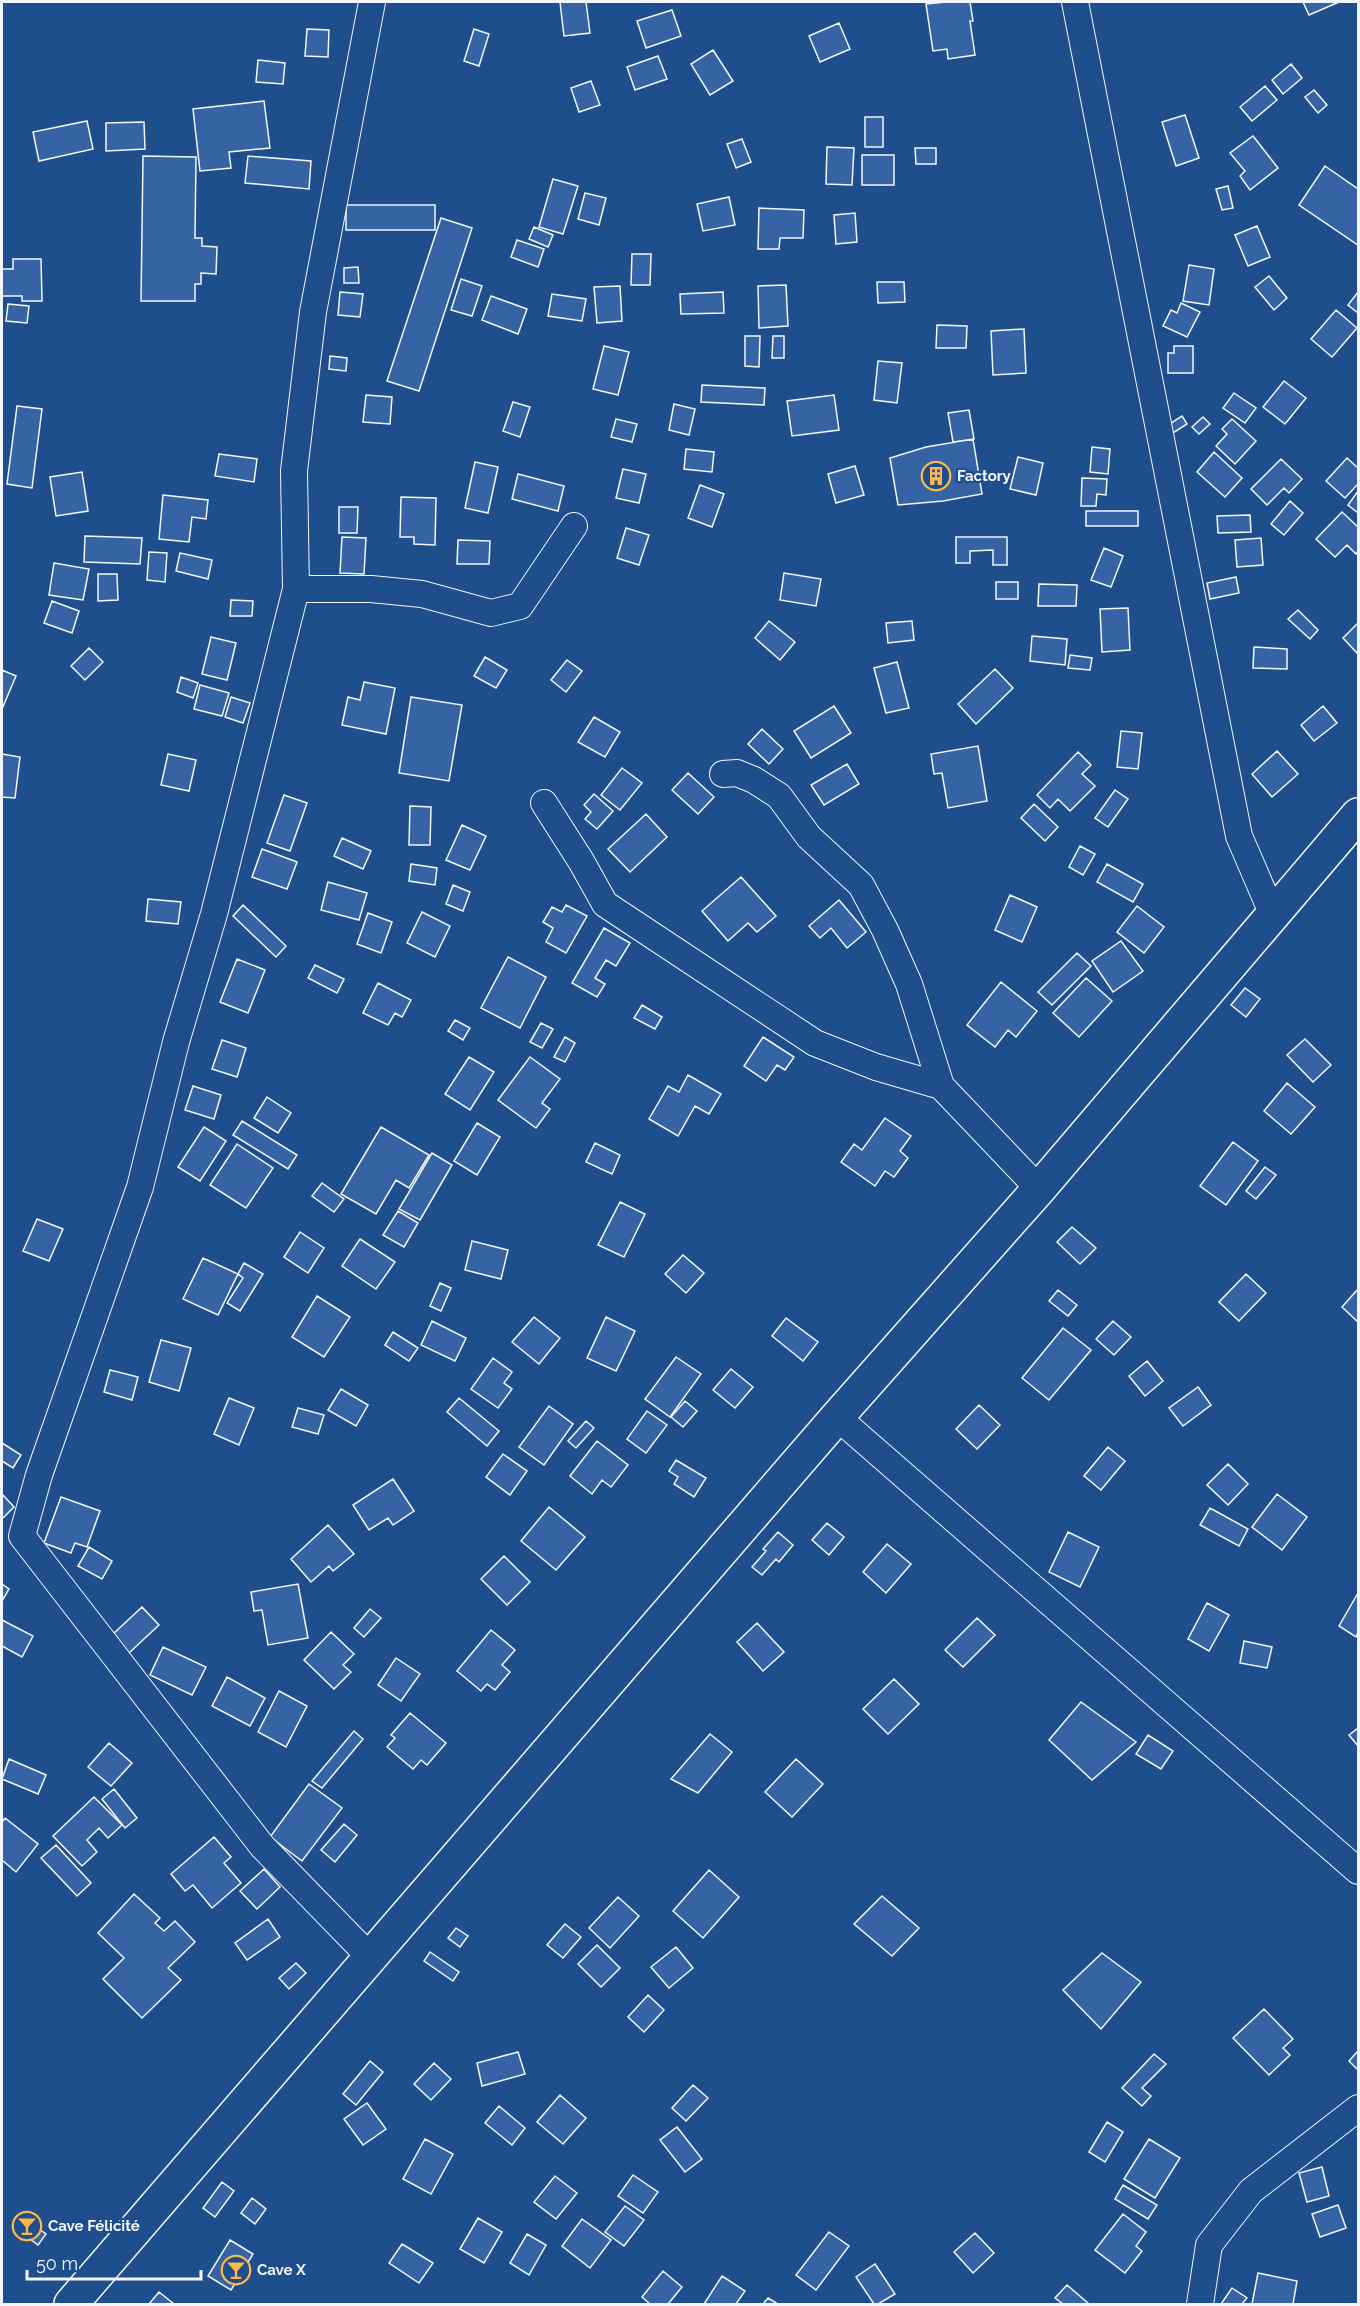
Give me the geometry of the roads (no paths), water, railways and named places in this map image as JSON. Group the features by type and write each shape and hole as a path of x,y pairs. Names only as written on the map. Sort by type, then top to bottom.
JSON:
{"main road":[{"path":"71,2304 837,1417 1039,1189 1359,815"}],"street":[{"path":"370,1957 262,1846 12,1534 39,1474 140,1187 176,1042 214,914 296,589 294,471 313,312 372,2"},
{"path":"1075,2 1239,836 1273,915"},
{"path":"296,589 371,589 422,594 491,613 520,606 574,526"},
{"path":"723,774 737,773 754,780 779,796 809,837 861,885 885,930 909,984 941,1086 1039,1189"},
{"path":"544,802 605,904 815,1043 876,1067 941,1086"},
{"path":"837,1417 1359,1871"},
{"path":"1200,2304 1209,2245 1251,2190 1359,2108"}],"place":[{"name":"Factory","path":"936,476"},
{"name":"Cave Félicité","path":"27,2226"},
{"name":"Cave X","path":"236,2270"}]}
